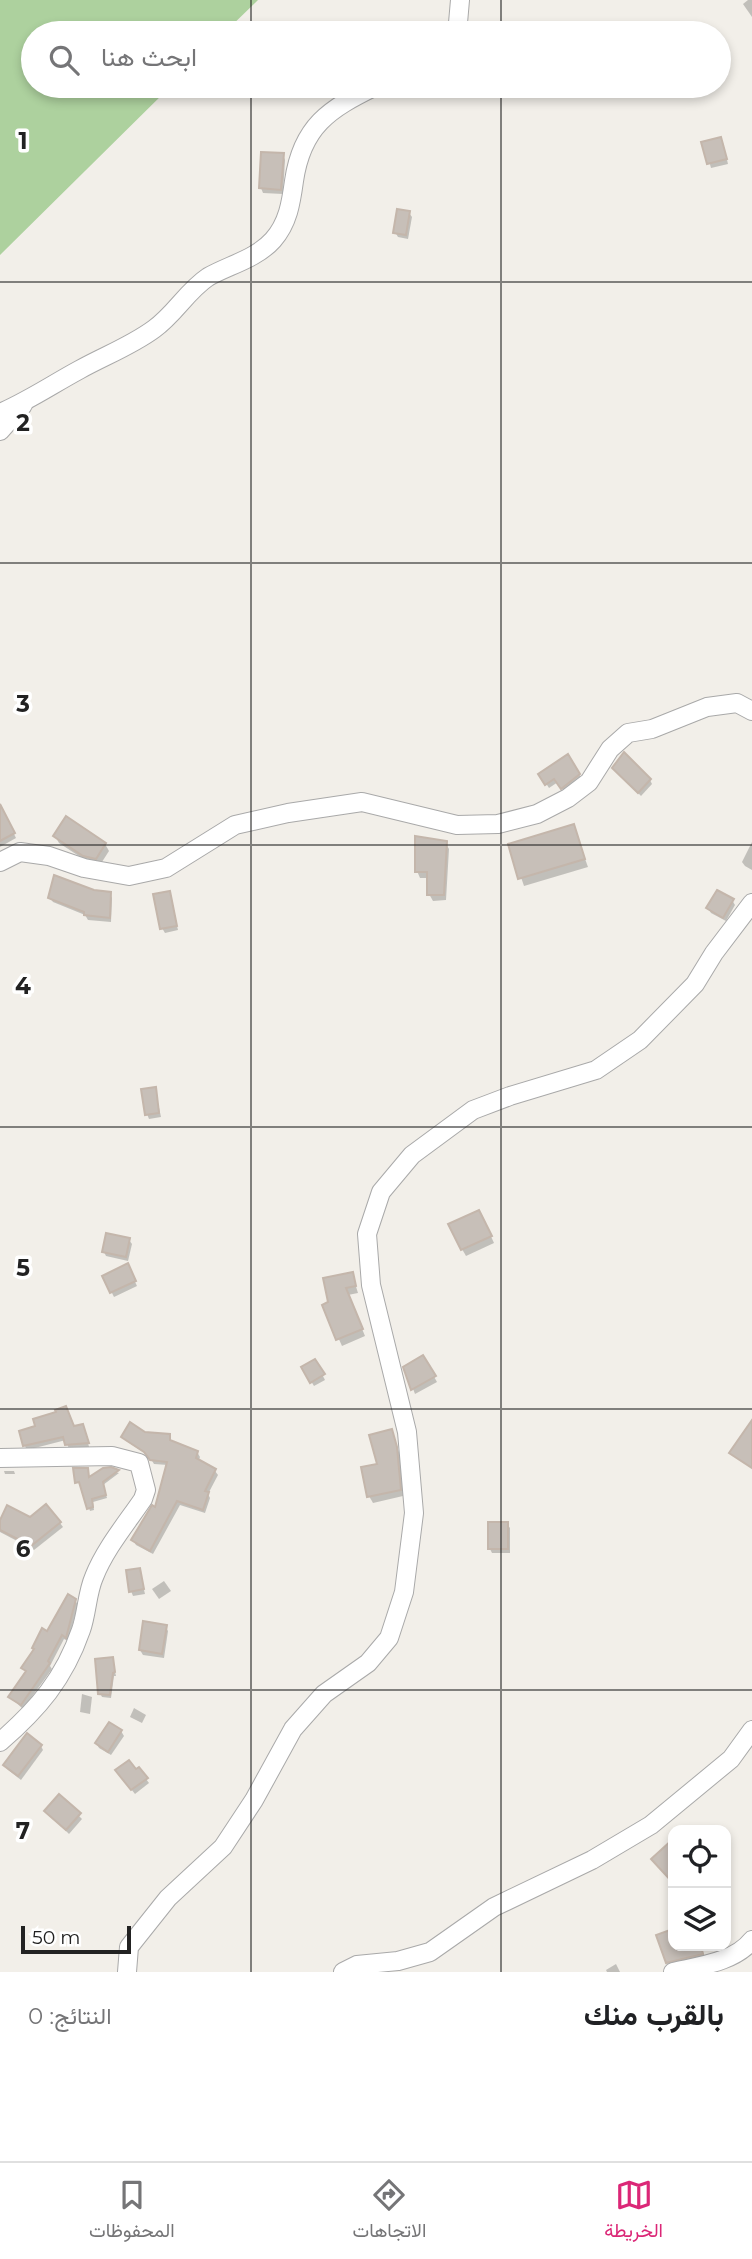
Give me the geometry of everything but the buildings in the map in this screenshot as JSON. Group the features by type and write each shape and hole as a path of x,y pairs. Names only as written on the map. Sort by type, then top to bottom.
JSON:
{"street":[{"path":"458,21 460,0"},
{"path":"0,413 25,403 77,371 136,341 158,327 190,291 208,277 259,252 272,242 289,211 296,168 316,124 328,112 354,98"},
{"path":"0,431 25,403"},
{"path":"0,862 20,852 49,856 84,867 130,876 166,867 235,825 288,813 362,802 457,825 498,824 537,814 568,798 589,782 610,749 628,733 652,729 707,707 737,704 752,711"},
{"path":"127,1972 130,1947 168,1898 223,1847 254,1800 293,1729 324,1694 368,1663 389,1638 404,1592 414,1513 407,1432 371,1285 367,1234 381,1192 412,1155 472,1110 548,1083 596,1070 640,1040 695,984 714,953 752,903"},
{"path":"0,1458 112,1456 139,1463 146,1490 143,1499 104,1556 93,1579 80,1631 65,1668 31,1716 0,1742"},
{"path":"343,1972 357,1965 398,1961 430,1952 494,1907 592,1860 651,1825 731,1759 752,1730"},
{"path":"673,1972 721,1960 747,1946 752,1940"}],"green space":[{"path":"0,0 258,0 236,21 21,21 21,98 159,98 0,255"}]}
